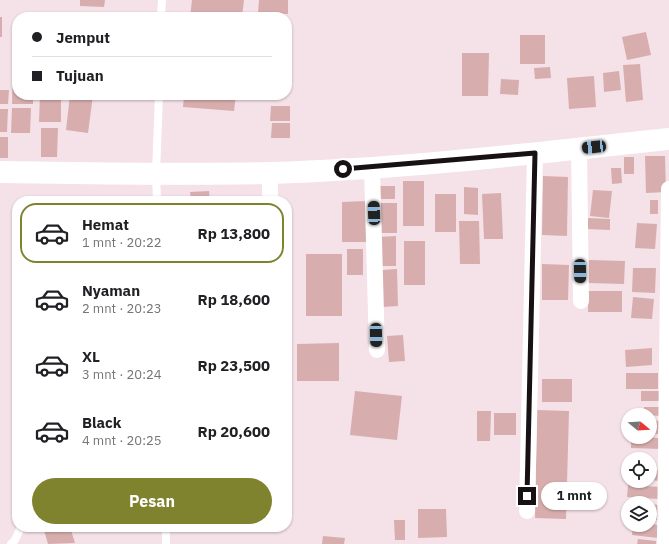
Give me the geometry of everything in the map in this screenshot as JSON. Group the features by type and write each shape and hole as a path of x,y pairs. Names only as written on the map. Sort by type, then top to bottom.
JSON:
{"main road":[{"path":"0,172 156,174 270,173 372,168 669,139"}],"street":[{"path":"579,148 581,301"},
{"path":"527,512 535,153"},
{"path":"372,168 377,350"},
{"path":"270,173 270,196"},
{"path":"665,541 669,189"}],"lane":[{"path":"161,12 162,0"},
{"path":"157,196 156,174 159,100"},
{"path":"11,544 15,540 19,532"},
{"path":"166,532 166,544"}],"building":[{"path":"80,0 105,0 104,7 80,6"},
{"path":"192,0 244,0 243,12 191,12"},
{"path":"259,0 288,0 288,12 258,12"},
{"path":"0,17 2,17 2,37 0,37"},
{"path":"646,32 651,55 627,60 622,37"},
{"path":"520,35 545,35 545,64 520,64"},
{"path":"462,53 489,53 488,96 462,96"},
{"path":"640,64 643,100 626,102 623,65"},
{"path":"550,67 551,78 535,79 534,68"},
{"path":"619,71 621,90 604,92 603,73"},
{"path":"594,76 596,107 569,109 567,78"},
{"path":"501,79 519,80 518,95 500,94"},
{"path":"0,90 9,90 8,104 0,104"},
{"path":"12,100 33,100 33,104 12,104"},
{"path":"40,100 61,100 61,122 39,122"},
{"path":"69,100 92,100 88,133 66,130"},
{"path":"184,100 235,100 234,111 183,107"},
{"path":"271,106 290,106 290,121 270,121"},
{"path":"12,108 31,108 30,133 11,133"},
{"path":"0,109 8,109 7,132 0,132"},
{"path":"272,123 290,123 290,138 271,138"},
{"path":"41,128 58,128 57,157 41,157"},
{"path":"0,137 8,137 8,158 0,158"},
{"path":"645,156 665,156 666,192 646,193"},
{"path":"624,157 634,157 634,174 624,174"},
{"path":"611,168 621,168 622,183 612,184"},
{"path":"543,176 568,177 567,236 542,235"},
{"path":"403,181 424,181 424,226 403,226"},
{"path":"377,186 395,186 395,199 377,199"},
{"path":"464,187 478,188 478,215 464,214"},
{"path":"593,190 612,191 609,218 590,216"},
{"path":"209,191 210,196 190,196 190,192"},
{"path":"501,193 503,239 484,239 482,194"},
{"path":"435,194 456,194 456,232 435,232"},
{"path":"650,200 658,200 658,214 650,214"},
{"path":"367,201 367,242 342,242 342,202"},
{"path":"377,203 397,203 397,233 377,233"},
{"path":"588,218 610,219 610,230 587,229"},
{"path":"459,221 479,221 480,264 460,264"},
{"path":"637,223 657,224 655,249 635,248"},
{"path":"396,236 396,266 378,266 378,237"},
{"path":"404,241 425,241 425,285 404,285"},
{"path":"347,249 363,249 363,275 347,275"},
{"path":"306,254 342,254 342,316 306,316"},
{"path":"589,260 625,261 624,284 588,283"},
{"path":"542,264 569,265 568,300 542,300"},
{"path":"633,268 656,268 655,293 632,292"},
{"path":"397,269 398,306 383,307 382,270"},
{"path":"588,291 622,291 622,312 588,312"},
{"path":"633,297 654,299 652,319 631,318"},
{"path":"403,335 405,361 389,362 387,336"},
{"path":"339,343 339,381 297,381 297,344"},
{"path":"652,348 652,365 626,367 625,350"},
{"path":"626,373 658,373 658,389 626,389"},
{"path":"542,379 572,379 572,402 542,402"},
{"path":"355,391 402,396 397,440 350,435"},
{"path":"641,391 661,391 661,401 641,401"},
{"path":"661,407 661,416 657,416 657,408 644,408"},
{"path":"537,410 569,411 566,519 535,518"},
{"path":"477,411 491,411 490,441 477,441"},
{"path":"494,413 516,413 516,435 494,435"},
{"path":"657,421 659,421 657,434"},
{"path":"657,438 662,438 661,449 631,448 631,444 657,444"},
{"path":"657,470 660,470 660,481 657,481"},
{"path":"660,487 659,499 657,499 657,496 627,496 628,488"},
{"path":"657,505 659,505 657,520"},
{"path":"418,509 446,509 447,537 418,538"},
{"path":"394,520 405,520 405,540 395,540"},
{"path":"657,525 659,525 658,538 632,535 632,532 657,532"},
{"path":"44,532 72,532 75,543 48,544"},
{"path":"323,536 345,538 344,544 322,544"},
{"path":"638,539 656,541 656,544 637,544"}],"route":[{"path":"343,169 372,168 535,153 527,496"}]}
